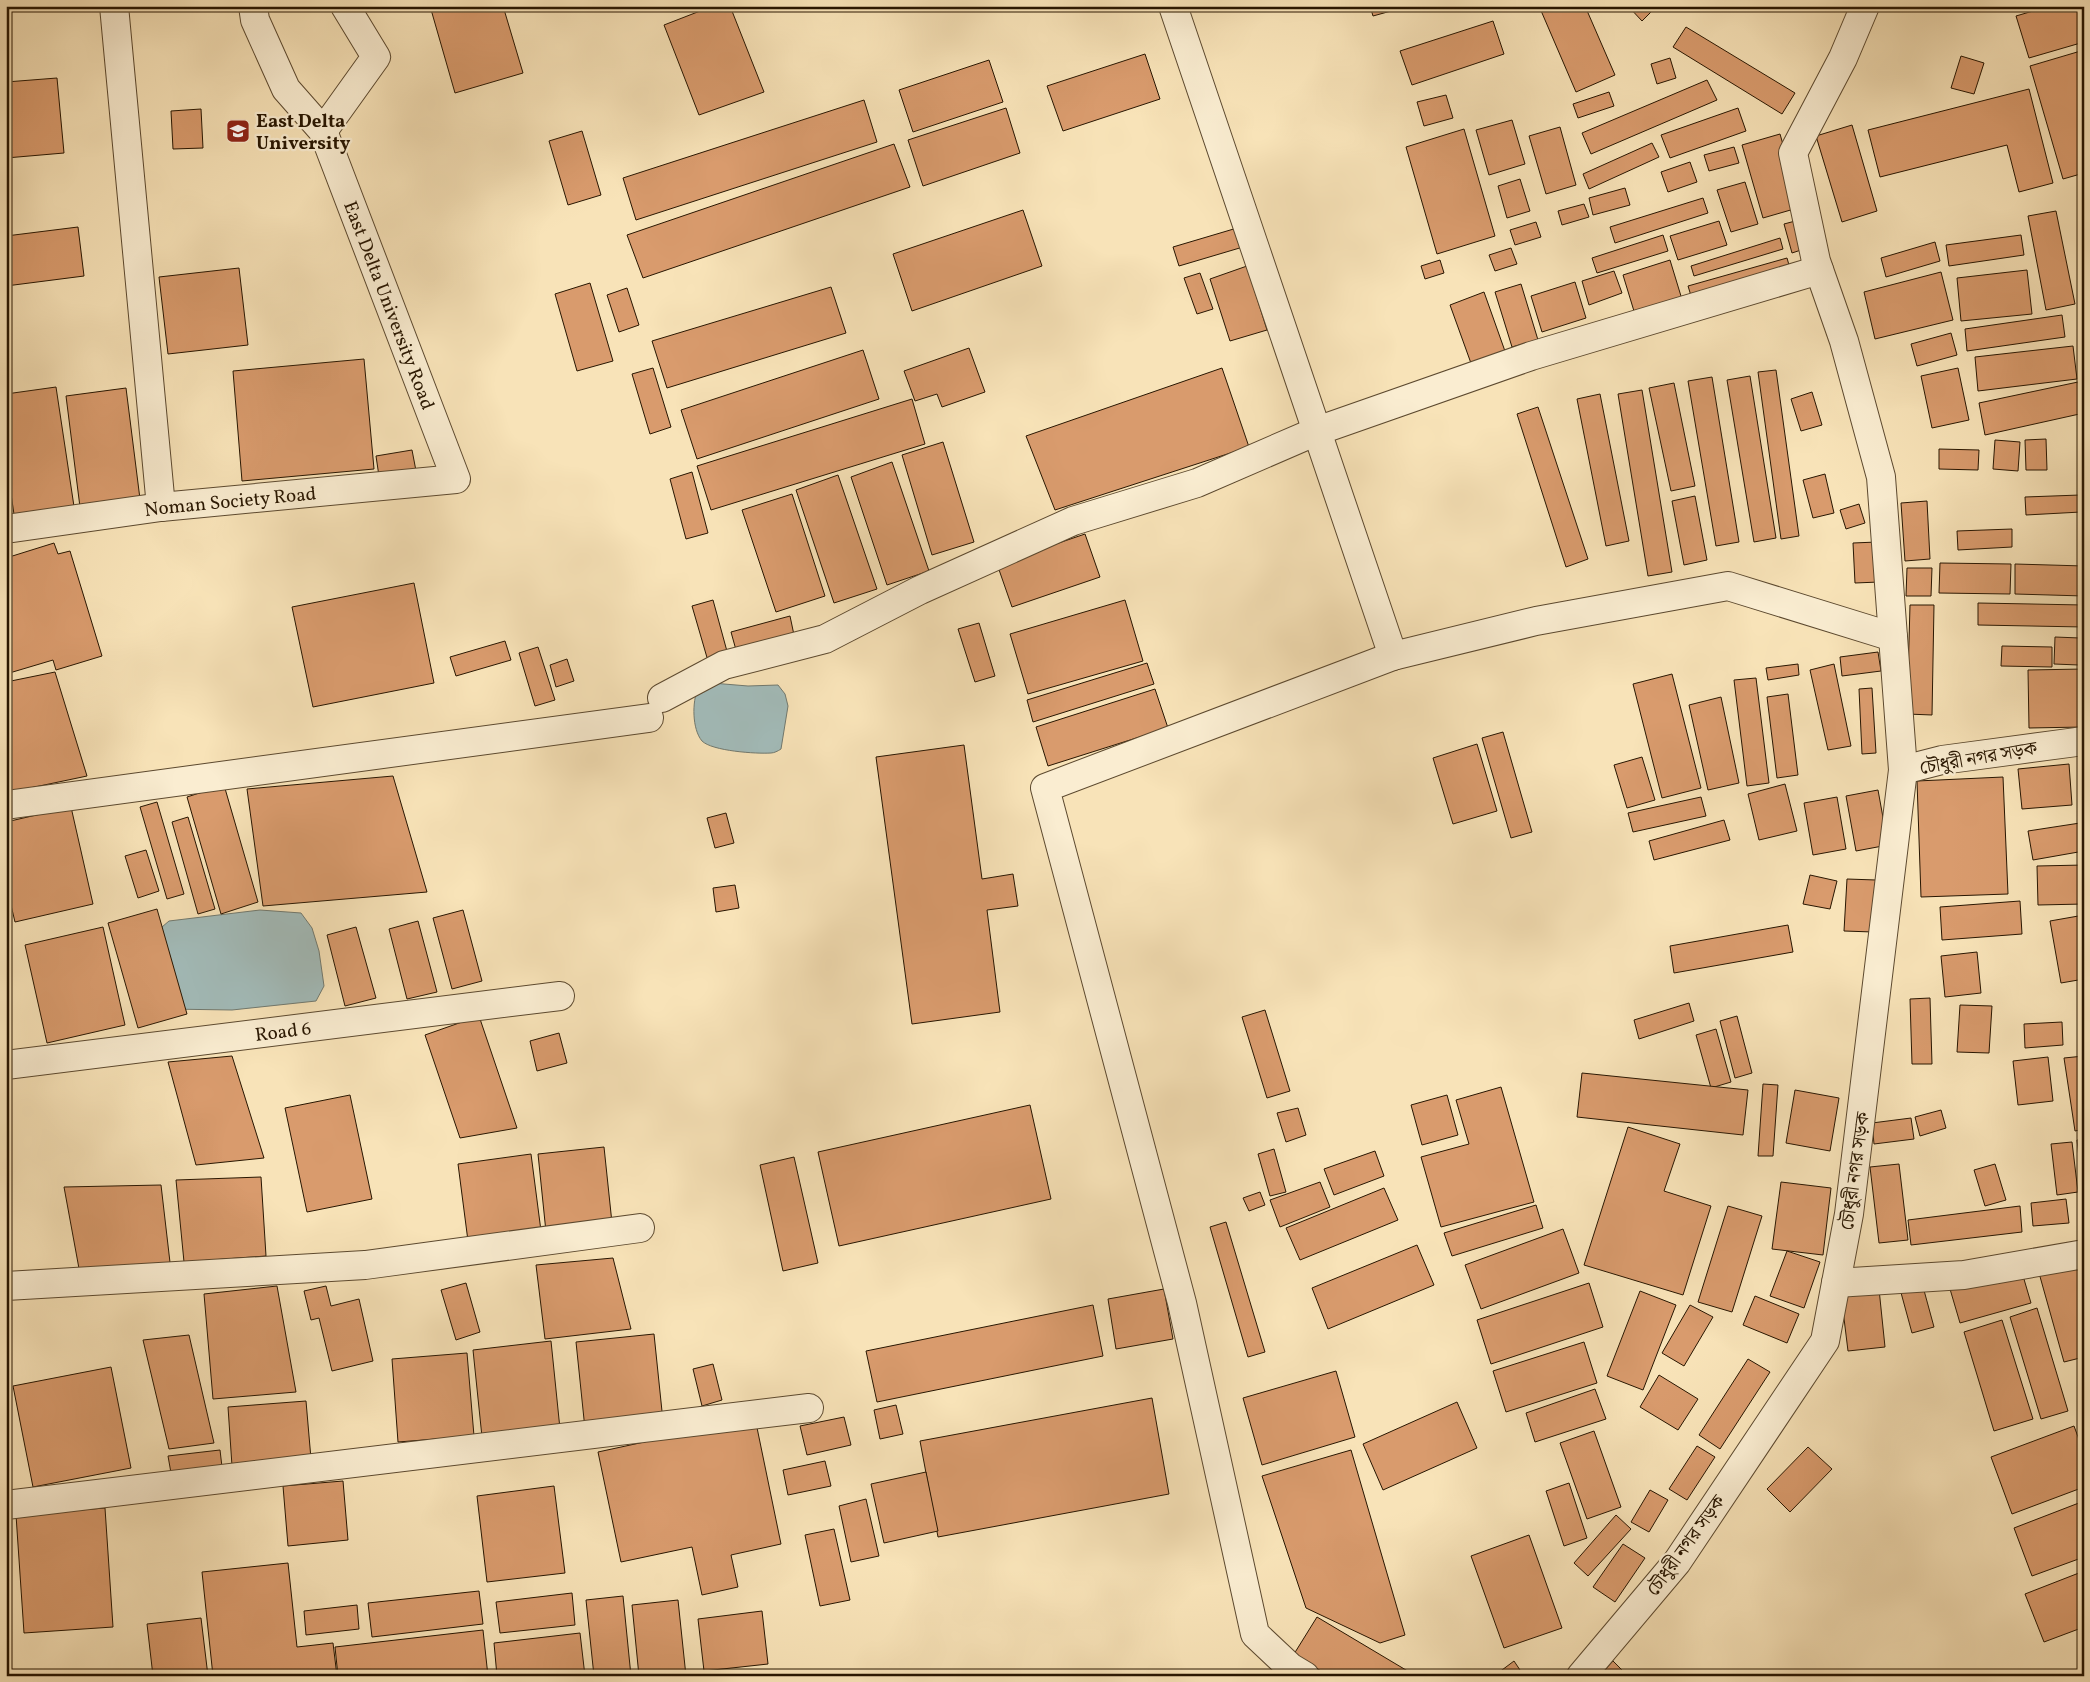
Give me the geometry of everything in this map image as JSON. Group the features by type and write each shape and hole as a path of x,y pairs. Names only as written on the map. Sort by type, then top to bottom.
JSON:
{"street":[{"path":"114,6 160,507"},
{"name":"East Delta University Road","path":"253,6 255,20 286,89 323,131 456,479"},
{"path":"323,131 376,58 346,6"},
{"path":"1173,6 1393,656"},
{"path":"1865,6 1843,58 1794,153 1819,270 1844,341 1881,477 1903,770"},
{"path":"6,805 655,708 724,665 825,639 920,590 1073,521 1197,483 1317,431 1531,356 1819,270"},
{"name":"Noman Society Road","path":"6,529 160,507 456,479"},
{"path":"1305,1676 1290,1667 1255,1634 1182,1303 1045,788 1393,656 1536,621 1728,586 1893,637"},
{"name":"চৌধুরী নগর সড়ক","path":"1581,1676 1677,1562 1826,1341 1849,1214 1903,770 1942,760 2084,741"},
{"name":"Road 6","path":"6,1066 560,996"},
{"path":"6,1286 365,1265 640,1228"},
{"path":"1836,1283 1964,1275 2084,1254"},
{"path":"6,1505 809,1408"}],"water":[{"path":"712,683 748,686 778,685 785,694 788,706 781,749 772,753 745,752 715,747 702,741 696,730 695,723 696,694 698,688"},
{"path":"260,910 301,913 312,928 319,951 324,986 316,1001 232,1010 168,1009 148,939 169,921"}],"building":[{"path":"430,6 503,6 523,73 455,93"},
{"path":"713,6 730,6 764,92 699,115 664,25"},
{"path":"1370,6 1409,6 1373,16"},
{"path":"1539,6 1585,6 1615,75 1576,92"},
{"path":"1628,6 1657,6 1642,21"},
{"path":"2050,6 2084,6 2084,42 2029,58 2016,16"},
{"path":"1493,21 1504,54 1412,85 1400,51"},
{"path":"1686,27 1795,93 1782,114 1673,47"},
{"path":"2084,50 2084,173 2063,179 2030,66"},
{"path":"1145,54 1160,99 1063,131 1047,86"},
{"path":"1961,56 1984,63 1974,94 1951,88"},
{"path":"1670,58 1676,78 1657,84 1651,64"},
{"path":"989,60 1003,102 913,132 899,90"},
{"path":"57,78 64,153 6,158 6,82"},
{"path":"1707,80 1717,100 1591,154 1582,133"},
{"path":"2029,89 2053,183 2019,192 2007,145 1880,177 1868,130"},
{"path":"1609,92 1614,106 1578,118 1573,104"},
{"path":"1446,95 1453,118 1424,126 1417,102"},
{"path":"864,100 877,142 636,220 623,178"},
{"path":"1006,108 1020,153 923,186 908,140"},
{"path":"1738,108 1746,131 1670,158 1661,135"},
{"path":"201,109 203,148 173,149 171,111"},
{"path":"1512,120 1525,164 1489,175 1476,130"},
{"path":"1852,125 1877,211 1842,222 1816,136"},
{"path":"1560,127 1576,185 1546,194 1529,136"},
{"path":"1464,129 1495,236 1437,254 1406,147"},
{"path":"582,131 601,195 568,205 549,141"},
{"path":"1780,134 1801,207 1763,218 1742,145"},
{"path":"1652,143 1659,157 1589,189 1583,174"},
{"path":"894,144 910,187 643,278 627,235"},
{"path":"1734,147 1739,163 1709,171 1704,155"},
{"path":"1690,162 1697,182 1668,192 1661,172"},
{"path":"1520,179 1530,211 1507,218 1498,186"},
{"path":"1745,182 1758,224 1731,232 1717,190"},
{"path":"1625,188 1630,205 1593,215 1589,198"},
{"path":"1703,198 1708,213 1615,243 1610,227"},
{"path":"1584,204 1589,217 1562,225 1558,211"},
{"path":"1023,210 1042,266 912,311 893,254"},
{"path":"2056,211 2075,304 2046,310 2028,216"},
{"path":"1799,220 1807,248 1792,253 1784,224"},
{"path":"1719,221 1727,245 1678,260 1670,236"},
{"path":"1536,222 1541,237 1515,245 1510,230"},
{"path":"78,227 84,276 6,286 6,236"},
{"path":"1237,228 1243,247 1179,266 1173,247"},
{"path":"1663,235 1668,251 1597,273 1592,258"},
{"path":"2021,235 2024,255 1949,266 1946,245"},
{"path":"1780,238 1783,249 1694,276 1691,266"},
{"path":"1935,242 1940,261 1886,277 1881,258"},
{"path":"1511,248 1517,264 1495,271 1489,255"},
{"path":"1787,258 1791,272 1692,299 1688,286"},
{"path":"1440,260 1444,273 1425,279 1421,266"},
{"path":"1670,260 1684,306 1637,321 1623,275"},
{"path":"1247,266 1267,330 1230,341 1210,279"},
{"path":"239,268 248,345 168,354 159,277"},
{"path":"2027,270 2032,314 1961,321 1957,278"},
{"path":"1614,271 1622,293 1589,305 1582,281"},
{"path":"1941,272 1953,320 1875,339 1864,292"},
{"path":"1200,273 1213,309 1197,314 1184,278"},
{"path":"1575,282 1586,318 1542,332 1531,296"},
{"path":"590,283 613,361 577,371 555,294"},
{"path":"1521,284 1538,340 1512,347 1495,292"},
{"path":"831,287 846,333 667,388 652,341"},
{"path":"627,288 639,325 619,332 607,295"},
{"path":"1484,292 1506,354 1472,366 1450,305"},
{"path":"2062,315 2065,337 1967,351 1965,329"},
{"path":"1951,333 1957,355 1917,366 1911,344"},
{"path":"2073,346 2077,379 1978,391 1975,357"},
{"path":"969,348 985,392 942,407 937,394 915,401 904,371"},
{"path":"863,350 879,399 697,459 681,410"},
{"path":"364,359 374,469 242,481 233,371"},
{"path":"653,368 671,427 650,434 632,374"},
{"path":"1222,368 1249,447 1055,510 1026,436"},
{"path":"1958,368 1969,420 1932,428 1921,376"},
{"path":"1776,370 1799,536 1781,539 1758,372"},
{"path":"1750,376 1776,538 1754,542 1727,380"},
{"path":"1712,377 1739,542 1716,546 1688,381"},
{"path":"2078,382 2084,413 1985,435 1979,403"},
{"path":"1674,383 1695,486 1671,491 1649,388"},
{"path":"56,387 75,513 15,521 6,460 6,394"},
{"path":"126,388 141,507 81,515 66,396"},
{"path":"1642,390 1672,572 1648,576 1618,394"},
{"path":"1812,392 1822,425 1801,431 1791,399"},
{"path":"1600,394 1629,541 1606,546 1577,399"},
{"path":"912,399 925,444 711,510 697,466"},
{"path":"1538,407 1588,559 1566,567 1517,414"},
{"path":"2046,439 2047,470 2026,470 2025,440"},
{"path":"1995,440 2020,442 2018,471 1993,469"},
{"path":"943,442 974,542 932,555 902,455"},
{"path":"1939,449 1979,450 1978,470 1939,469"},
{"path":"412,450 417,476 380,483 376,456"},
{"path":"892,462 929,571 887,585 851,477"},
{"path":"692,472 708,533 686,539 670,479"},
{"path":"1825,474 1834,513 1813,518 1803,480"},
{"path":"838,475 877,589 834,603 796,490"},
{"path":"792,494 825,596 776,612 742,510"},
{"path":"2080,495 2081,512 2026,515 2025,497"},
{"path":"1695,496 1707,560 1684,565 1672,501"},
{"path":"1927,501 1930,559 1905,561 1901,503"},
{"path":"1859,504 1865,523 1846,529 1840,510"},
{"path":"2012,529 2012,547 1958,550 1957,531"},
{"path":"1085,534 1100,577 1012,607 997,564"},
{"path":"1877,542 1879,582 1855,583 1853,543"},
{"path":"54,543 58,554 70,551 102,656 56,670 53,660 6,674 6,558"},
{"path":"1940,563 2011,564 2010,594 1939,593"},
{"path":"2015,564 2084,566 2084,596 2015,594"},
{"path":"1907,568 1932,568 1931,596 1906,596"},
{"path":"414,583 434,683 313,707 292,607"},
{"path":"713,600 728,655 708,661 692,606"},
{"path":"1125,600 1143,661 1028,694 1010,634"},
{"path":"1978,603 2084,605 2084,627 1978,625"},
{"path":"1910,605 1934,605 1932,715 1907,714"},
{"path":"790,616 794,635 736,650 731,632"},
{"path":"979,623 995,676 975,682 958,629"},
{"path":"2055,637 2080,638 2079,665 2054,664"},
{"path":"505,641 511,660 456,676 450,657"},
{"path":"2002,646 2052,647 2052,667 2001,666"},
{"path":"538,647 555,700 535,706 519,653"},
{"path":"1878,652 1881,671 1842,676 1840,657"},
{"path":"567,659 574,681 556,687 550,665"},
{"path":"1147,663 1154,684 1033,722 1027,700"},
{"path":"1798,664 1799,675 1768,680 1766,668"},
{"path":"1834,664 1851,746 1828,750 1810,670"},
{"path":"2084,669 2084,727 2029,728 2028,670"},
{"path":"55,672 87,776 11,792 6,776 6,682"},
{"path":"1672,674 1701,788 1662,798 1633,684"},
{"path":"1756,678 1769,783 1747,786 1734,680"},
{"path":"1872,688 1876,753 1862,754 1859,689"},
{"path":"1155,689 1168,728 1048,766 1036,727"},
{"path":"1788,694 1798,775 1777,778 1767,697"},
{"path":"1721,697 1739,783 1708,790 1689,705"},
{"path":"1503,732 1532,832 1511,838 1482,738"},
{"path":"1477,744 1497,811 1453,824 1433,758"},
{"path":"964,745 982,879 1013,874 1018,906 987,910 1000,1012 912,1024 876,757"},
{"path":"1642,757 1655,800 1627,808 1614,765"},
{"path":"2069,764 2072,805 2022,809 2018,769"},
{"path":"393,776 427,892 263,906 247,789"},
{"path":"2003,777 2008,894 1921,897 1917,781"},
{"path":"1785,784 1797,831 1759,840 1748,794"},
{"path":"224,785 258,902 221,914 187,797"},
{"path":"1878,790 1888,845 1856,851 1846,796"},
{"path":"1701,797 1706,816 1633,832 1628,813"},
{"path":"1837,797 1846,849 1813,855 1804,803"},
{"path":"157,802 184,894 167,899 140,807"},
{"path":"71,807 93,904 15,922 6,884 6,822"},
{"path":"726,813 734,843 715,848 707,818"},
{"path":"188,817 215,909 198,914 172,822"},
{"path":"1724,820 1730,840 1654,860 1649,841"},
{"path":"2080,823 2084,851 2033,860 2028,831"},
{"path":"146,850 159,891 138,898 125,856"},
{"path":"2084,865 2084,904 2038,905 2037,866"},
{"path":"1810,875 1837,881 1830,909 1803,904"},
{"path":"1847,879 1876,880 1873,932 1844,931"},
{"path":"735,885 739,908 716,912 713,888"},
{"path":"2020,901 2022,934 1942,940 1940,907"},
{"path":"157,909 187,1014 138,1028 108,923"},
{"path":"463,910 482,981 452,989 433,918"},
{"path":"2084,915 2084,979 2061,983 2050,921"},
{"path":"418,921 437,992 407,999 389,929"},
{"path":"1788,925 1793,952 1674,973 1670,946"},
{"path":"103,927 125,1025 47,1043 25,945"},
{"path":"356,927 376,998 345,1006 327,935"},
{"path":"1977,952 1981,993 1945,997 1941,956"},
{"path":"1930,998 1932,1064 1912,1064 1910,999"},
{"path":"1689,1003 1694,1021 1639,1039 1634,1020"},
{"path":"1960,1005 1992,1006 1989,1053 1957,1052"},
{"path":"1265,1010 1290,1091 1267,1098 1242,1017"},
{"path":"479,1016 517,1128 460,1138 425,1035"},
{"path":"1737,1016 1752,1073 1735,1078 1720,1021"},
{"path":"2062,1022 2063,1045 2025,1048 2024,1024"},
{"path":"1716,1029 1731,1082 1711,1088 1696,1035"},
{"path":"559,1033 567,1063 537,1071 530,1041"},
{"path":"232,1056 264,1158 196,1165 168,1062"},
{"path":"2084,1056 2084,1129 2075,1131 2064,1058"},
{"path":"2048,1057 2053,1101 2018,1105 2013,1061"},
{"path":"1582,1073 1748,1090 1743,1135 1577,1117"},
{"path":"1763,1084 1778,1085 1773,1156 1758,1156"},
{"path":"1501,1087 1534,1202 1441,1227 1421,1157 1469,1144 1456,1100"},
{"path":"1795,1090 1839,1098 1830,1151 1786,1143"},
{"path":"350,1095 372,1199 307,1212 285,1108"},
{"path":"1447,1095 1458,1135 1422,1145 1411,1105"},
{"path":"1030,1105 1051,1199 839,1246 818,1152"},
{"path":"1298,1108 1306,1135 1286,1142 1277,1113"},
{"path":"1941,1110 1946,1128 1920,1136 1915,1117"},
{"path":"1911,1118 1914,1139 1874,1144 1872,1123"},
{"path":"1628,1127 1680,1144 1664,1191 1711,1206 1683,1295 1584,1265"},
{"path":"2084,1139 2084,1203 2077,1140"},
{"path":"2072,1142 2078,1192 2057,1195 2051,1144"},
{"path":"604,1147 612,1223 546,1232 538,1154"},
{"path":"1274,1149 1286,1192 1270,1196 1258,1154"},
{"path":"1375,1151 1384,1176 1334,1195 1324,1169"},
{"path":"531,1154 541,1231 468,1241 458,1164"},
{"path":"794,1157 818,1263 783,1271 760,1165"},
{"path":"1899,1164 1908,1240 1879,1243 1870,1167"},
{"path":"1995,1164 2006,1200 1985,1206 1974,1170"},
{"path":"261,1177 266,1256 184,1262 176,1180"},
{"path":"1320,1182 1330,1207 1280,1227 1270,1200"},
{"path":"1781,1182 1831,1188 1823,1255 1772,1249"},
{"path":"161,1185 171,1271 80,1274 64,1187"},
{"path":"1384,1188 1398,1220 1300,1260 1286,1228"},
{"path":"1260,1192 1265,1205 1249,1211 1243,1198"},
{"path":"2066,1199 2069,1223 2033,1226 2031,1203"},
{"path":"1536,1205 1543,1228 1452,1256 1444,1233"},
{"path":"1728,1206 1762,1216 1732,1312 1698,1302"},
{"path":"2020,1206 2022,1232 1911,1245 1908,1220"},
{"path":"1226,1222 1265,1352 1248,1357 1210,1227"},
{"path":"1563,1229 1579,1273 1481,1309 1465,1265"},
{"path":"1417,1245 1434,1285 1328,1329 1312,1288"},
{"path":"1787,1251 1820,1262 1804,1308 1770,1296"},
{"path":"613,1258 631,1329 545,1339 536,1265"},
{"path":"2076,1263 2084,1290 2084,1357 2064,1362 2039,1273"},
{"path":"2021,1269 2031,1303 1960,1323 1950,1289"},
{"path":"466,1283 480,1332 456,1340 441,1290"},
{"path":"1589,1283 1603,1327 1491,1364 1477,1320"},
{"path":"1922,1283 1934,1327 1912,1333 1900,1289"},
{"path":"277,1286 296,1392 213,1399 204,1294"},
{"path":"326,1286 331,1306 359,1299 373,1361 332,1371 319,1318 311,1320 304,1291"},
{"path":"1164,1289 1173,1339 1116,1349 1108,1299"},
{"path":"1879,1289 1885,1347 1848,1351 1841,1294"},
{"path":"1640,1291 1676,1305 1643,1390 1607,1376"},
{"path":"1755,1296 1799,1314 1787,1343 1743,1325"},
{"path":"1093,1305 1103,1356 877,1402 866,1351"},
{"path":"1690,1305 1713,1317 1684,1366 1662,1353"},
{"path":"2037,1308 2068,1411 2041,1419 2010,1317"},
{"path":"2002,1320 2033,1419 1994,1431 1964,1332"},
{"path":"654,1334 663,1421 585,1429 576,1342"},
{"path":"189,1335 214,1443 169,1449 143,1340"},
{"path":"551,1341 560,1429 482,1437 473,1350"},
{"path":"1584,1342 1597,1383 1506,1412 1493,1371"},
{"path":"467,1353 474,1436 398,1442 392,1359"},
{"path":"1748,1359 1770,1372 1720,1449 1699,1435"},
{"path":"713,1364 722,1400 702,1406 693,1369"},
{"path":"111,1367 131,1468 33,1487 13,1386"},
{"path":"1336,1371 1355,1437 1262,1465 1243,1398"},
{"path":"1659,1375 1698,1399 1678,1430 1640,1407"},
{"path":"1595,1389 1606,1419 1535,1442 1526,1413"},
{"path":"1152,1398 1169,1494 938,1537 920,1441"},
{"path":"306,1401 311,1459 232,1466 228,1407"},
{"path":"1457,1402 1477,1448 1383,1490 1363,1444"},
{"path":"896,1405 903,1434 880,1439 874,1410"},
{"path":"844,1417 851,1445 807,1455 800,1426"},
{"path":"755,1418 781,1544 731,1555 738,1587 702,1595 692,1547 621,1562 598,1452"},
{"path":"2074,1426 2084,1453 2084,1487 2012,1514 1991,1457"},
{"path":"1594,1431 1621,1507 1587,1519 1560,1443"},
{"path":"1697,1446 1715,1457 1687,1500 1669,1489"},
{"path":"1808,1447 1832,1469 1790,1512 1767,1489"},
{"path":"220,1450 222,1467 171,1473 168,1456"},
{"path":"1351,1450 1405,1635 1380,1643 1306,1608 1262,1476"},
{"path":"825,1461 831,1486 788,1495 783,1470"},
{"path":"926,1472 938,1531 884,1543 871,1484"},
{"path":"343,1481 348,1540 288,1546 283,1486"},
{"path":"1569,1483 1587,1538 1564,1546 1546,1491"},
{"path":"554,1486 565,1573 487,1582 477,1496"},
{"path":"1650,1490 1668,1500 1649,1532 1631,1522"},
{"path":"866,1499 879,1556 851,1562 839,1506"},
{"path":"2084,1501 2084,1557 2032,1576 2014,1528"},
{"path":"105,1508 113,1627 24,1633 16,1515"},
{"path":"1616,1515 1631,1529 1588,1576 1574,1563"},
{"path":"834,1529 850,1600 820,1606 805,1535"},
{"path":"1529,1535 1562,1628 1504,1648 1471,1556"},
{"path":"1623,1544 1645,1558 1615,1602 1593,1587"},
{"path":"288,1563 297,1647 333,1643 337,1676 213,1676 202,1572"},
{"path":"2084,1571 2084,1627 2044,1642 2025,1594"},
{"path":"479,1591 483,1624 372,1637 368,1603"},
{"path":"572,1593 575,1625 500,1633 496,1602"},
{"path":"623,1596 631,1676 594,1676 586,1600"},
{"path":"678,1600 686,1676 639,1676 632,1605"},
{"path":"357,1605 359,1629 306,1635 304,1611"},
{"path":"762,1611 768,1664 704,1671 698,1619"},
{"path":"1317,1617 1416,1676 1329,1676 1294,1654"},
{"path":"201,1618 208,1676 153,1676 147,1624"},
{"path":"483,1630 488,1676 338,1676 335,1647"},
{"path":"580,1633 585,1676 497,1676 494,1643"},
{"path":"1514,1661 1524,1676 1494,1676"},
{"path":"1613,1661 1628,1676 1599,1676"}],"place":[{"name":"East Delta University","path":"238,131"}]}
